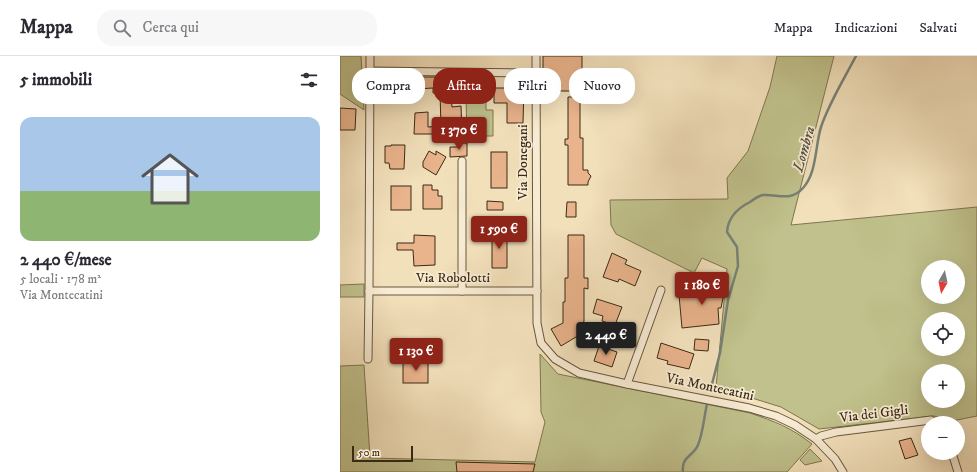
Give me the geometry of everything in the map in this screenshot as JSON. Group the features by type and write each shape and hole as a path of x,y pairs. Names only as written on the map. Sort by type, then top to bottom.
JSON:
{"street":[{"path":"370,56 370,68"},
{"name":"Via Donegani","path":"536,56 536,68"},
{"path":"425,72 504,73"},
{"path":"368,359 370,104"},
{"name":"Via Donegani","path":"536,104 537,323 541,343 555,359"},
{"path":"462,161 462,291"},
{"path":"627,384 660,290"},
{"name":"Via Robolotti","path":"369,291 537,291"},
{"name":"Via Montecatini","path":"555,359 579,373 749,408 776,416 795,425 816,439 835,459 843,472"},
{"name":"Via dei Gigli","path":"816,439 836,432 921,421"},
{"path":"954,460 958,472"}],"green space":[{"path":"340,56 361,56 362,68 352,68 352,102 340,94"},
{"path":"777,56 834,56 791,225 977,207 977,416 965,418 965,416 921,416 921,417 819,429 781,407 716,387 727,269 702,258 694,273 616,234 611,225 610,200 728,199 727,178 748,151 770,87"},
{"path":"355,104 364,104 364,110"},
{"path":"466,104 486,104 486,110 493,110 493,136 467,136"},
{"path":"364,284 364,297 340,297 340,285"},
{"path":"540,354 558,374 750,413 768,419 797,433 812,444 787,472 340,472 340,366 364,365 370,458 535,462 545,422 541,412"},
{"path":"810,449 822,461 805,465 800,460"}],"building":[{"path":"543,56 582,56 582,68 569,68 569,91 561,91 561,68 543,68"},
{"path":"425,77 433,77 433,88 425,88"},
{"path":"496,88 504,88 504,103 496,103"},
{"path":"569,97 569,104 580,104 580,138 583,138 583,170 588,170 588,173 591,176 588,185 568,185 568,145 565,145 565,139 568,139"},
{"path":"440,104 452,104 452,107 461,106 462,133 443,133 444,141 436,141 435,134 414,134 415,113 428,112 428,127 441,126"},
{"path":"507,104 524,104 523,123 507,123"},
{"path":"340,108 356,109 355,130 340,130"},
{"path":"458,143 467,143 467,156 450,157 450,147 458,147"},
{"path":"405,145 404,169 390,169 389,163 385,163 385,146"},
{"path":"429,151 436,155 436,151 446,157 436,175 423,167 423,162"},
{"path":"491,152 507,152 507,188 491,188"},
{"path":"423,185 432,185 432,190 438,190 438,196 442,196 442,209 423,209"},
{"path":"391,186 411,186 411,210 391,210"},
{"path":"487,201 503,202 503,210 487,210"},
{"path":"567,202 576,202 576,217 566,217"},
{"path":"492,232 507,233 507,268 492,268"},
{"path":"414,235 435,236 435,265 414,266 413,250 397,250 397,243 414,243"},
{"path":"568,235 584,235 584,278 588,278 588,289 584,288 584,321 581,328 584,329 584,339 587,330 595,332 592,342 576,337 561,346 551,329 563,323 565,278 568,278"},
{"path":"612,253 627,260 625,264 641,271 635,286 619,279 618,282 603,277"},
{"path":"700,276 721,287 721,293 724,293 721,308 718,308 719,324 682,328 679,295 701,293"},
{"path":"597,299 622,307 615,325 602,321 603,316 593,313"},
{"path":"695,339 709,340 708,351 694,350"},
{"path":"661,343 694,354 689,369 667,364 668,361 657,358"},
{"path":"599,346 617,352 612,367 594,361"},
{"path":"403,361 428,361 428,383 403,383"},
{"path":"911,438 918,455 905,459 899,441"},
{"path":"456,462 535,464 533,472 457,472"}],"waterway":[{"name":"Lombra","path":"711,388 720,353 728,300 738,266 737,247 727,232 729,222 741,207 758,197 763,195 794,195 808,182 811,175 819,134 824,118 856,56"},
{"name":"Lombra","path":"683,472 684,463 696,449 700,440 707,404"}]}
